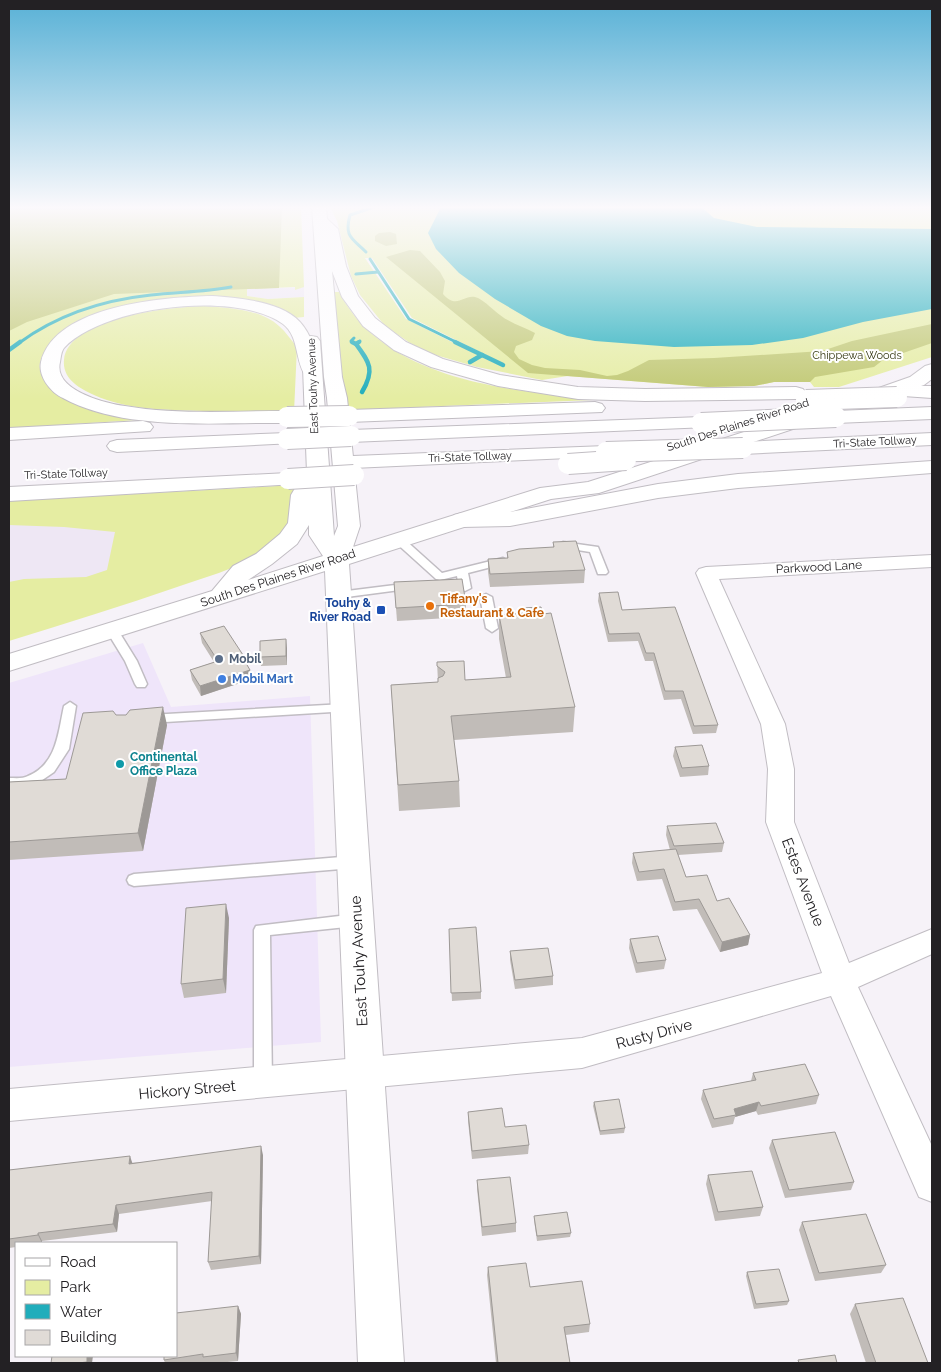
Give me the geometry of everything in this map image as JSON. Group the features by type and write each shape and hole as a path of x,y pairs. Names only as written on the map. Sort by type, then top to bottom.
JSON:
{"main road":[{"path":"310,286 311,271"},
{"name":"East Touhy Avenue","path":"322,271 337,398 349,526 337,559 381,1363"},
{"path":"340,271 350,297 363,314 391,341 437,362 498,380 578,393 645,395 932,394"},
{"path":"287,426 135,414 85,403 56,382 50,368 53,351 63,339 82,326 120,312 173,302 215,302 257,308 289,321 304,343 312,371"},
{"name":"East Touhy Avenue","path":"311,323 321,535 337,559"},
{"name":"South Des Plaines River Road","path":"9,663 548,493 574,477 896,374 932,369"},
{"path":"350,424 596,408 766,402 904,394"},
{"path":"9,434 350,424 701,422 932,413"},
{"path":"9,450 287,426"},
{"name":"Tri-State Tollway","path":"354,468 606,452 694,450 932,439"},
{"path":"9,494 354,468 611,462 694,450"},
{"path":"462,520 510,519 658,491 729,482 932,467"},
{"path":"220,597 242,571 264,559 289,539 299,523 302,495 317,468"},
{"name":"Tri-State Tollway","path":"9,476 288,472"}],"street":[{"name":"Parkwood Lane","path":"706,573 932,561"},
{"name":"Estes Avenue","path":"706,573 773,724 781,769 780,822 840,981 932,1185"},
{"name":"Rusty Drive","path":"364,1074 582,1053 840,981 932,941"},
{"name":"Hickory Street","path":"9,1105 364,1074"}],"lane":[{"path":"399,540 432,580"},
{"path":"554,548 563,545 594,549 602,572"},
{"path":"339,595 432,580 517,557"},
{"path":"462,572 465,588"},
{"path":"486,597 492,628"},
{"path":"112,630 131,661 141,684"},
{"path":"9,783 30,782 49,769 62,749 70,706"},
{"path":"140,719 344,708"},
{"path":"134,880 353,862"},
{"path":"263,1083 262,930 356,920"}],"shaded area":[{"path":"304,287 304,297 268,299 247,296 247,289"},
{"path":"261,503 9,622 9,515"},
{"path":"143,643 171,707 310,696 321,1042 9,1067 9,683"}],"green space":[{"path":"9,271 303,271 304,287 295,290 295,287 247,289 247,296 268,299 304,297 304,317 293,318 269,308 170,300 57,337 41,359 40,369 43,378 50,387 70,401 91,410 138,420 9,428"},
{"path":"9,271 280,271 279,288 114,294 27,322 9,331"},
{"path":"350,271 374,271 406,319 494,363 498,361 412,318 381,271 932,271 932,357 839,387 814,387 810,382 774,382 754,386 708,387 568,376 542,380 477,367 432,354 416,347 385,326 360,295"},
{"name":"Chippewa Woods","path":"403,271 439,271 445,281 443,294 448,299 457,301 469,297 478,298 504,318 535,333 532,340 516,346 514,352 519,359 545,368 580,370 607,376 628,371 649,360 822,351 852,341 932,324 932,343 883,360 874,367 815,377 810,382 774,382 754,386 708,387 528,373"},
{"path":"334,292 339,292 359,321 385,344 416,362 450,375 486,384 523,391 593,398 593,400 346,410 340,379"},
{"path":"204,306 254,313 271,320 286,333 297,347 294,412 175,410 120,404 89,393 73,382 66,373 64,360 70,345 83,334 101,324 146,312"},
{"path":"295,485 293,509 284,532 263,552 241,564 204,578 9,641 9,582 24,579 86,577 107,570 115,532 64,527 9,525 9,501"}],"water":[{"path":"457,271 932,271 932,309 863,322 803,338 752,345 674,347 595,341 567,336 541,326 495,299"}],"building":[{"path":"576,541 585,570 490,574 488,559 508,558 507,552 519,549 554,547 553,542"},
{"path":"462,579 466,604 396,608 394,582"},
{"path":"618,592 622,610 675,607 718,725 694,726 683,691 665,691 654,653 646,653 639,633 609,634 599,593"},
{"path":"541,607 543,614 551,613 575,707 451,716 459,781 398,785 391,685 438,682 438,678 443,676 445,672 437,666 437,662 464,661 465,680 511,677 499,615 524,613 523,608"},
{"path":"224,626 245,658 243,658 250,670 200,686 190,670 218,661 200,633"},
{"path":"286,639 286,656 260,657 260,641"},
{"name":"Continental Office Plaza","path":"163,707 138,833 9,842 9,782 66,779 83,713 113,711 116,715 126,715 130,710"},
{"path":"702,745 709,766 682,768 675,747"},
{"path":"716,823 724,843 674,846 667,826"},
{"path":"676,849 686,877 707,875 717,901 729,898 750,935 722,942 699,899 675,902 664,869 639,872 633,853"},
{"path":"226,904 223,979 181,984 186,908"},
{"path":"476,927 481,992 451,993 449,929"},
{"path":"658,936 666,960 637,963 630,939"},
{"path":"548,948 553,976 515,980 510,951"},
{"path":"805,1064 819,1095 761,1106 759,1102 734,1109 736,1115 714,1119 703,1090 756,1080 753,1073"},
{"path":"619,1099 625,1128 600,1131 594,1102"},
{"path":"502,1108 505,1127 526,1125 529,1145 472,1151 468,1112"},
{"path":"835,1132 854,1182 789,1190 772,1140"},
{"path":"261,1146 259,1256 208,1262 212,1192 116,1205 113,1224 38,1233 38,1235 9,1239 9,1170 130,1156 129,1164"},
{"path":"752,1171 763,1207 718,1212 708,1175"},
{"path":"510,1177 516,1223 482,1227 477,1180"},
{"path":"567,1212 571,1233 537,1236 534,1216"},
{"path":"866,1214 886,1265 819,1273 802,1222"},
{"path":"526,1263 530,1287 582,1281 590,1324 564,1327 570,1363 498,1363 488,1267"},
{"path":"779,1269 789,1301 756,1304 747,1272"},
{"path":"903,1298 928,1363 876,1363 855,1304"},
{"path":"238,1306 236,1353 203,1357 203,1354 164,1360 164,1357 178,1357 178,1313"},
{"path":"835,1355 837,1363 799,1363 798,1360"},
{"path":"52,1357 87,1357 87,1362 51,1363"}],"waterway":[{"path":"378,271 409,319 458,343"},
{"path":"356,274 378,272"},
{"path":"19,343 49,324 99,305 133,297 231,287"},
{"path":"354,338 351,341 354,343"},
{"path":"9,350 20,342"},
{"path":"455,342 503,365"},
{"path":"356,344 365,356 370,372 362,392"},
{"path":"470,362 482,355"}],"place":[{"name":"Tiffany's Restaurant & Cafe","path":"430,606"},
{"name":"Touhy & River Road","path":"381,610"},
{"name":"Mobil","path":"219,659"},
{"name":"Mobil Mart","path":"222,679"},
{"name":"Continental Office Plaza","path":"120,764"}]}
